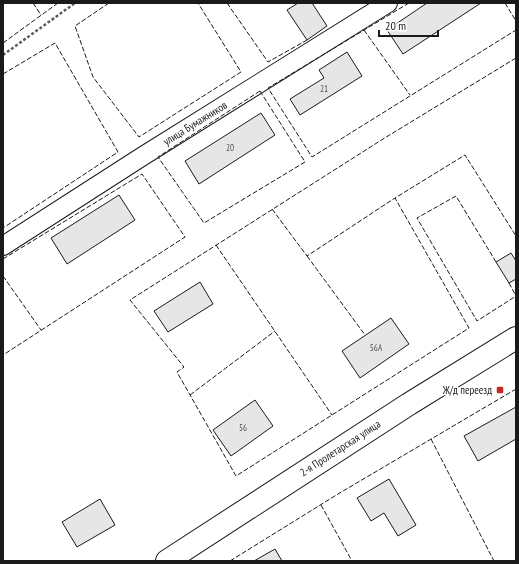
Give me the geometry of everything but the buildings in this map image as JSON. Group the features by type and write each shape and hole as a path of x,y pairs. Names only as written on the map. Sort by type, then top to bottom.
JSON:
{"main road":[{"name":"2-я Пролетарская улица","path":"167,561 409,404 516,338"}],"street":[{"name":"улица Бумажников","path":"3,246 143,156 388,3"}],"path":[{"path":"3,55 75,3"}],"fence":[{"path":"33,3 41,15"},
{"path":"3,43 58,3"},
{"path":"109,3 75,26 93,77 139,137 241,72 198,3"},
{"path":"227,3 268,62 307,40"},
{"path":"409,3 268,88 312,157 516,30"},
{"path":"505,3 516,21"},
{"path":"364,30 410,95"},
{"path":"3,74 55,43 118,152 3,228"},
{"path":"516,58 383,139 130,300 184,367 177,372 236,476 469,328 395,198 465,155 516,236"},
{"path":"260,91 305,162 204,223 158,157 260,91"},
{"path":"3,259 142,174 185,237 3,355"},
{"path":"496,262 456,196 417,218 477,321 516,296"},
{"path":"272,209 307,256 395,198"},
{"path":"216,245 332,415"},
{"path":"307,256 365,335"},
{"path":"3,276 41,330"},
{"path":"509,283 516,296"},
{"path":"190,395 275,331"},
{"path":"230,561 338,494 516,389"},
{"path":"431,439 494,561"},
{"path":"321,505 352,561"}],"place":[{"name":"Ж/д переезд","path":"500,390"}]}
